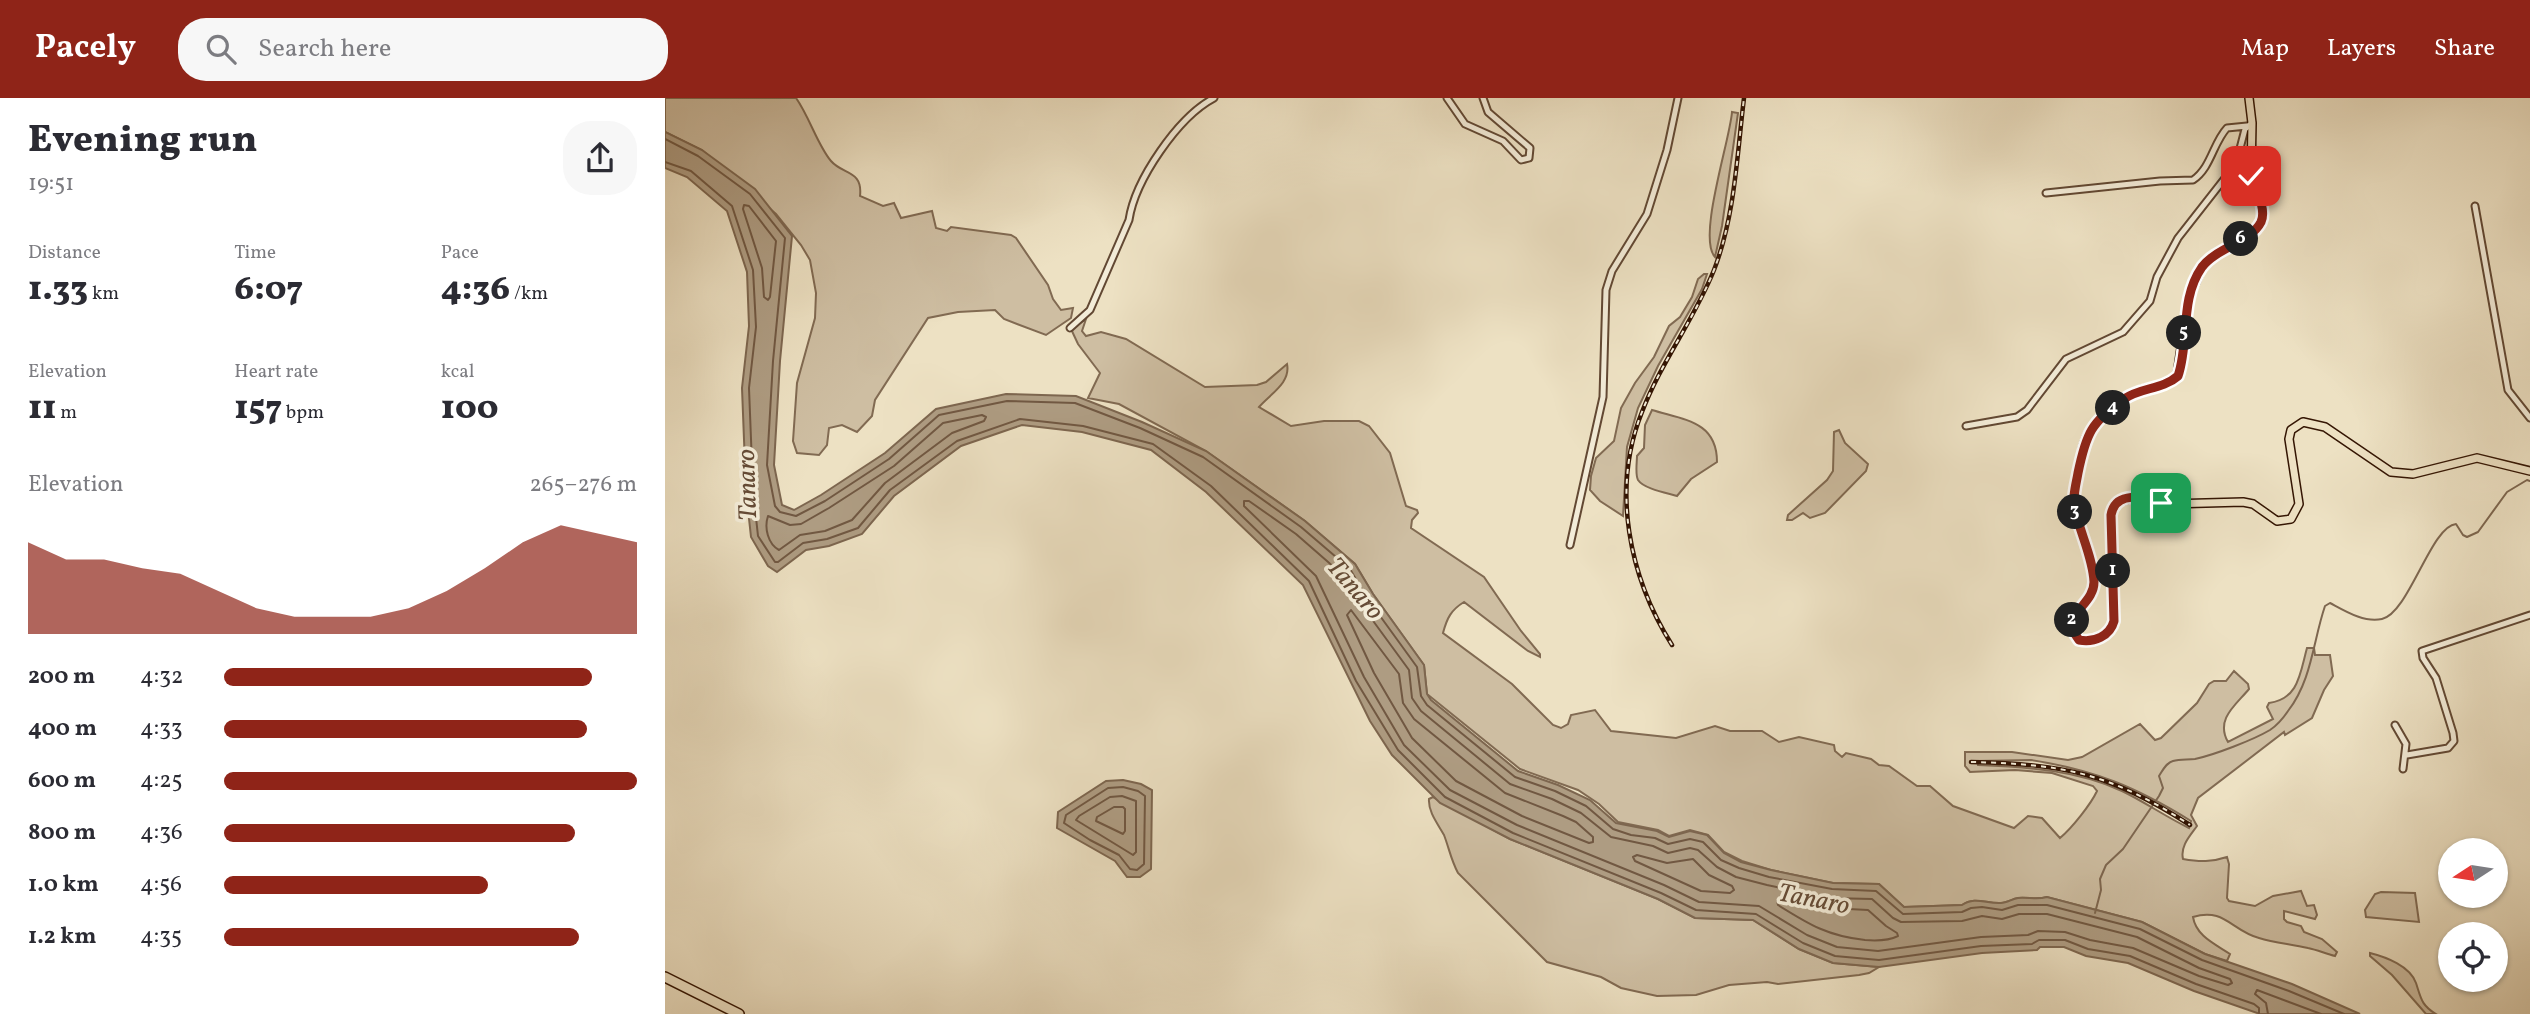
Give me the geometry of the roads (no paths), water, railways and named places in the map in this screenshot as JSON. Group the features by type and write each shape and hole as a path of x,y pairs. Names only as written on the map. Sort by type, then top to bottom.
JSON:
{"highway":[{"path":"665,977 739,1014"}],"main road":[{"path":"2249,98 2250,166 2263,214 2260,223 2253,231 2215,254 2202,268 2188,300 2178,376 2171,382 2141,390 2126,398 2099,420 2085,439 2073,505 2094,586 2090,597 2073,619 2071,628 2075,637 2085,641 2095,639 2110,631 2114,621 2113,506 2121,500 2142,496 2169,504 2243,502 2253,504 2277,521 2291,519 2299,504 2289,439 2291,430 2303,422 2325,427 2379,465 2401,474 2413,474 2477,458 2530,471"}],"street":[{"path":"1070,328 1090,310 1129,220 1144,176 1173,135 1206,102 1214,98"},
{"path":"1447,98 1465,124 1503,141 1521,160 1529,158 1530,148 1488,112 1483,98"},
{"path":"1570,545 1603,397 1606,290 1612,271 1647,214 1655,193 1678,98"},
{"path":"1966,426 2007,419 2027,410 2066,359 2123,332 2150,301 2162,267 2178,238 2236,164 2250,125 2227,128 2209,161 2193,180 2046,193"},
{"path":"2475,206 2508,390 2530,418"},
{"path":"2407,755 2448,748 2453,741 2436,678 2422,657 2424,650 2530,615"},
{"path":"2395,725 2406,742 2407,755 2403,769"}],"water":[{"name":"Tanaro","path":"665,132 702,150 755,189 792,236 780,361 774,465 782,505 794,510 821,495 885,453 936,409 1006,394 1076,396 1206,451 1305,521 1355,564 1424,665 1427,694 1431,700 1518,771 1590,800 1616,823 1657,831 1669,837 1690,831 1707,835 1724,853 1741,862 1771,870 1833,883 1879,884 1904,907 1962,905 1976,901 2001,903 2018,898 2047,897 2142,922 2205,954 2292,984 2360,1014 2260,1014 2194,991 2128,963 2086,956 2064,947 1982,953 1879,967 1833,963 1799,949 1753,920 1695,918 1658,899 1510,839 1440,803 1392,755 1370,721 1303,585 1206,492 1151,450 1082,432 1022,425 961,446 894,496 862,534 829,546 806,550 777,572 768,566 751,537 746,491 742,388 749,326 747,272 727,211 687,177 665,168"},
{"path":"1123,780 1152,790 1151,869 1140,877 1127,877 1115,861 1057,828 1058,812 1106,781"}],"waterway":[{"path":"2095,913 2101,890 2100,879 2106,865 2123,849 2159,796 2163,788 2159,776 2167,765 2176,760 2195,759 2244,743 2270,730 2286,713 2296,699 2307,673 2325,606 2330,603 2355,616 2375,620 2392,613 2447,528 2456,524 2467,537 2478,532 2507,492 2527,480 2530,481"}],"railway":[{"path":"1672,645 1657,619 1635,562 1629,532 1628,471 1642,412 1658,376 1706,288 1721,249 1734,185 1744,98"},
{"path":"1971,762 2033,765 2085,775 2135,794 2190,825"}]}
